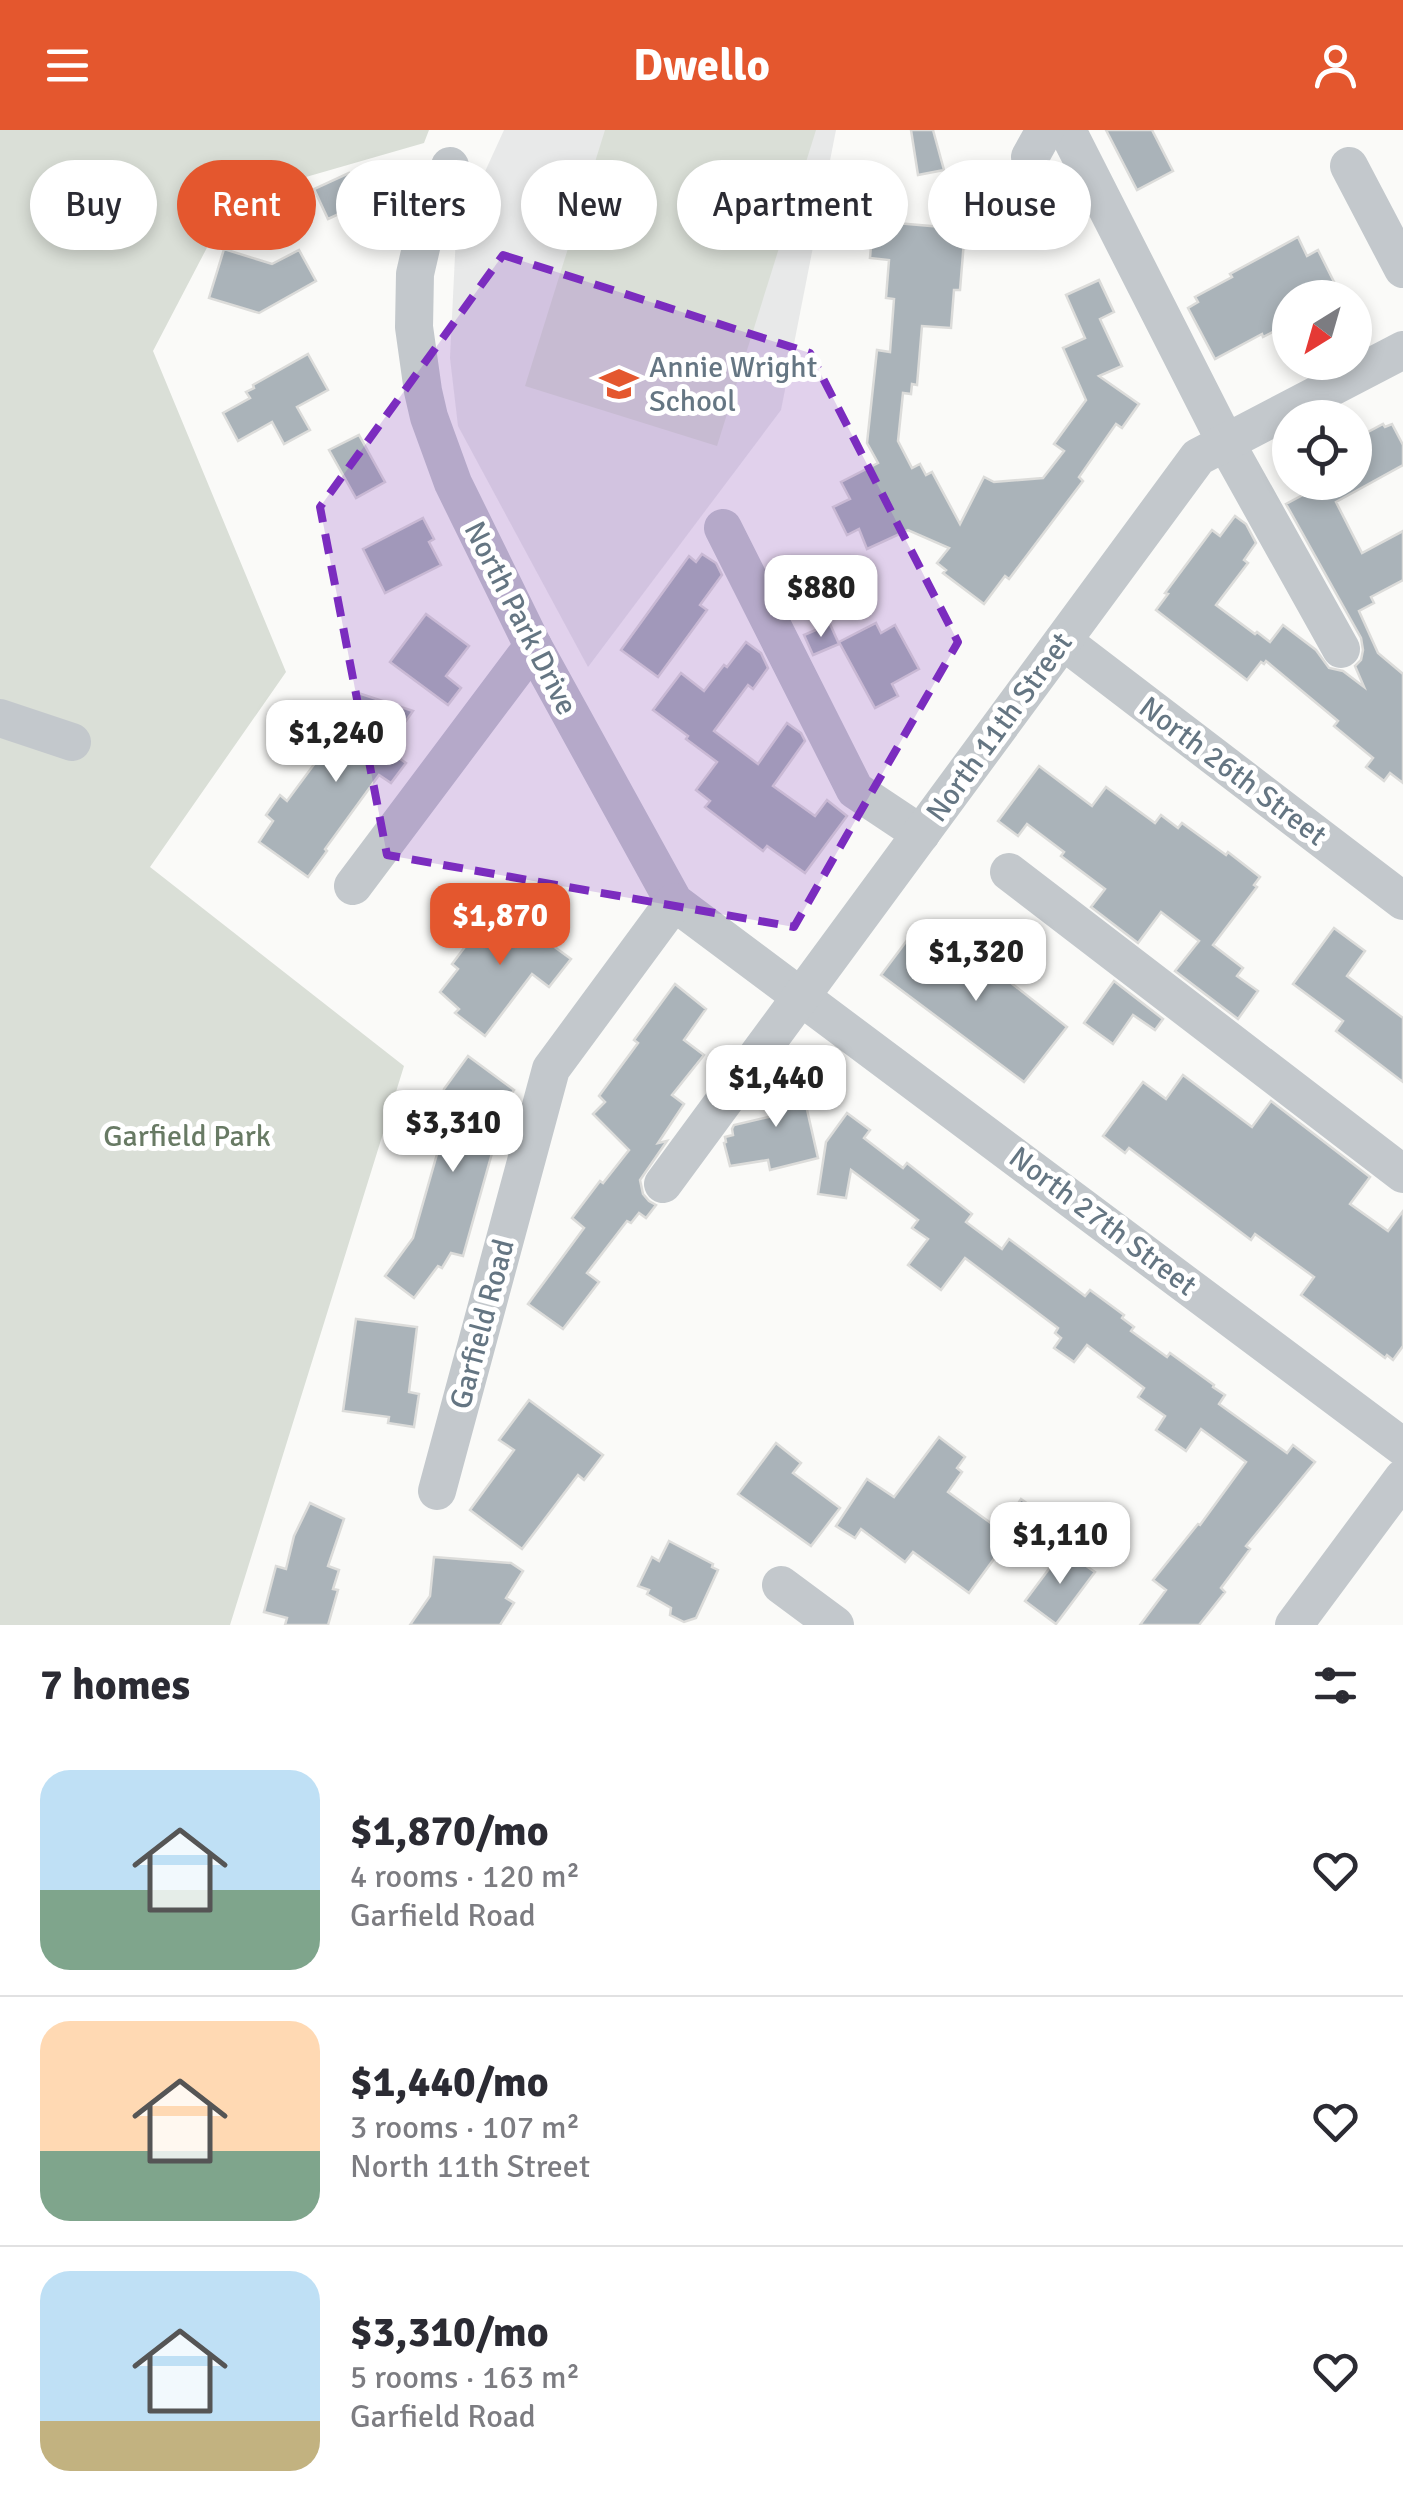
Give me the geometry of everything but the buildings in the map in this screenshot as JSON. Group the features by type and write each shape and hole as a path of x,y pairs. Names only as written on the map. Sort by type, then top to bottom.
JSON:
{"street":[{"path":"1067,130 1226,442 1340,649"},
{"path":"1349,166 1403,269"},
{"name":"North Park Drive","path":"420,250 415,274 414,326 428,417 454,483 533,646 674,902 802,996"},
{"name":"North 11th Street","path":"663,1184 1198,457 1403,350"},
{"path":"722,528 855,790 921,834"},
{"name":"North 26th Street","path":"1063,641 1403,901"},
{"path":"353,886 533,646"},
{"path":"0,718 72,742"},
{"path":"1009,872 1403,1174"},
{"name":"Garfield Road","path":"437,1491 551,1069 674,902"},
{"name":"North 27th Street","path":"802,996 1403,1446"},
{"path":"1294,1625 1403,1478"},
{"path":"782,1585 835,1625"}],"highlighted area":[{"path":"503,255 810,353 958,642 794,927 387,855 320,507"}],"shaded area":[{"name":"Annie Wright School","path":"504,130 836,130 830,160 677,160 677,250 812,250 781,410 588,667 458,426 450,358 455,250 501,250 501,160 490,160"}],"green space":[{"name":"Garfield Park","path":"0,130 429,130 424,143 365,160 336,160 336,168 316,174 316,160 177,160 177,250 206,250 153,351 286,672 150,867 404,1066 230,1625 0,1625"},
{"path":"605,130 816,130 807,160 677,160 677,250 778,250 717,446 525,386 568,250 657,250 657,160 596,160"}],"place":[{"name":"Annie Wright School","path":"619,384"}]}
